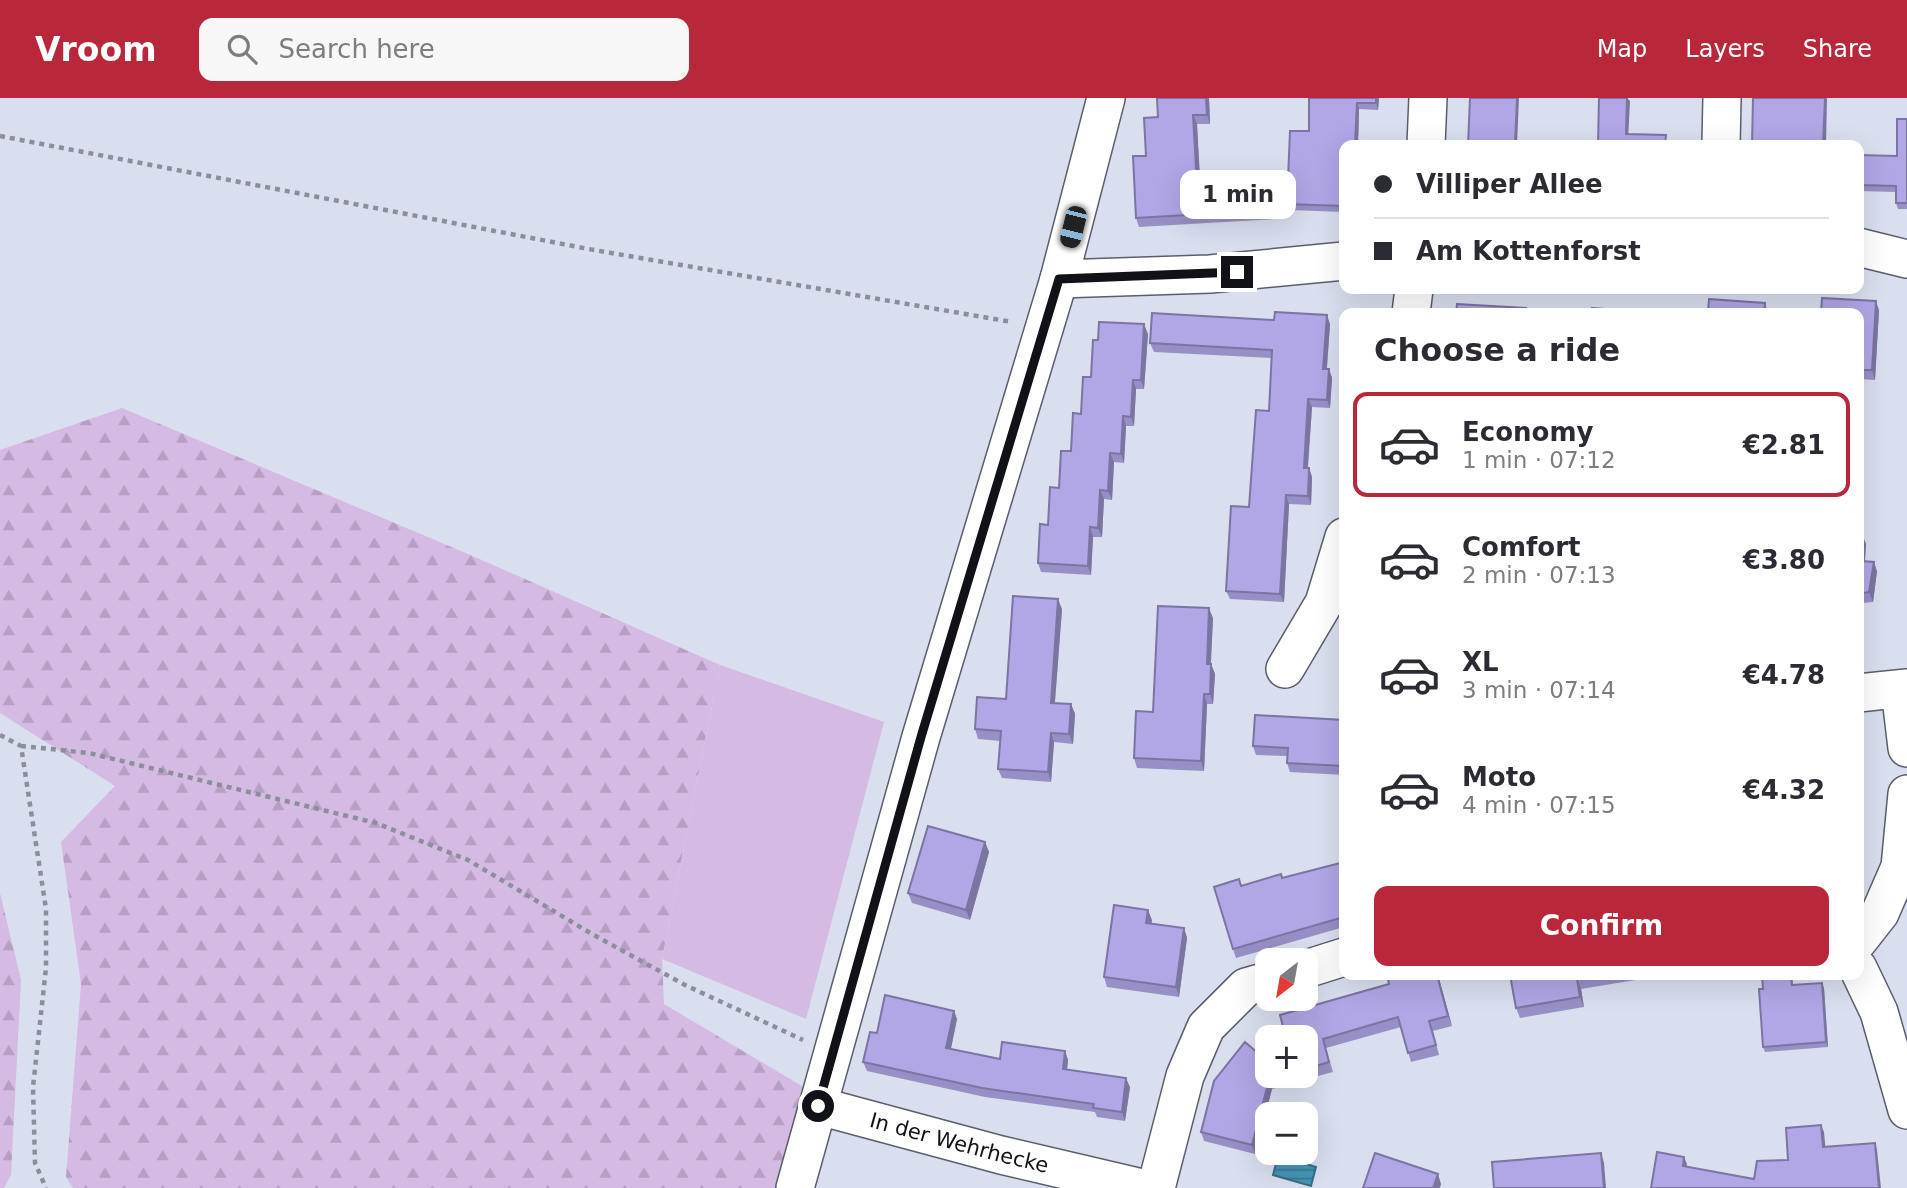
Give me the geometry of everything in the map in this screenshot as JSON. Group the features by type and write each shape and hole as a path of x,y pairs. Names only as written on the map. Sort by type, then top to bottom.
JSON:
{"street":[{"path":"795,1188 921,737 1059,279 1106,98"},
{"path":"1426,140 1428,98"},
{"path":"1721,140 1722,98"},
{"path":"1864,248 1907,259"},
{"path":"1059,279 1210,274 1339,261"},
{"path":"1285,669 1324,603 1339,554"},
{"path":"1864,692 1904,689 1907,748"},
{"path":"1864,934 1881,914 1900,867 1907,793"},
{"path":"1318,965 1339,959"},
{"path":"1864,980 1879,1013 1907,1110"},
{"path":"1156,1188 1185,1076 1206,1027 1246,987 1255,984"},
{"name":"In der Wehrhecke","path":"818,1106 1001,1155 1142,1188"}],"path":[{"path":"0,136 607,252 995,321 1044,326"},
{"path":"0,735 21,746 89,753 376,823 468,860 592,934 685,985 832,1053"},
{"path":"21,746 46,909 46,968 33,1087 34,1163 46,1188"}],"green space":[{"path":"122,408 468,554 720,665 662,959 664,1004 807,1089 778,1188 73,1188 66,1177 81,984 61,842 115,786 0,713 0,450"},
{"path":"720,665 884,722 806,1019 662,959"},
{"path":"0,893 21,980 11,1175 4,1188 0,1188"}],"water":[{"path":"1276,1165 1316,1167 1311,1186 1273,1175"}],"building":[{"path":"1157,98 1206,98 1207,115 1193,115 1197,186 1269,180 1272,210 1136,218 1133,156 1146,156 1144,118 1158,117"},
{"path":"1309,98 1376,98 1376,103 1357,103 1355,140 1339,140 1339,206 1287,204 1290,131 1309,131"},
{"path":"1470,98 1517,98 1515,140 1468,140"},
{"path":"1599,98 1627,98 1626,134 1666,135 1666,140 1598,140"},
{"path":"1753,98 1825,98 1823,140 1752,140"},
{"path":"1897,119 1907,119 1907,203 1896,203 1896,186 1864,185 1864,155 1897,156"},
{"path":"1822,298 1876,301 1872,370 1864,370 1864,308 1821,308"},
{"path":"1709,299 1765,303 1764,308 1708,308"},
{"path":"1457,304 1526,308 1457,308"},
{"path":"1275,312 1327,315 1323,369 1329,369 1327,400 1308,399 1304,468 1309,468 1308,496 1286,495 1280,594 1226,591 1231,506 1249,507 1256,410 1269,411 1272,350 1150,343 1152,313 1274,320"},
{"path":"1099,322 1144,324 1141,380 1133,380 1131,417 1123,416 1121,454 1110,453 1108,491 1100,490 1098,528 1090,527 1088,566 1038,563 1040,524 1048,525 1050,487 1059,488 1061,451 1071,451 1073,413 1081,414 1083,377 1091,377 1093,340 1098,340"},
{"path":"1864,561 1874,562 1869,592 1864,593"},
{"path":"1013,596 1058,599 1051,703 1071,704 1069,734 1051,733 1048,772 998,769 1001,731 975,729 977,697 1006,699"},
{"path":"1158,606 1209,608 1207,664 1211,664 1210,694 1204,694 1201,761 1134,758 1136,711 1153,712"},
{"path":"1255,715 1339,720 1339,766 1287,763 1288,748 1253,746"},
{"path":"928,826 985,842 966,910 908,893"},
{"path":"1339,863 1339,918 1233,949 1214,887 1239,879 1241,886 1281,874 1282,878"},
{"path":"1114,905 1148,910 1146,923 1184,928 1176,987 1104,977"},
{"path":"1388,980 1438,980 1448,1016 1429,1021 1436,1045 1408,1053 1398,1017 1323,1039 1329,1062 1318,1065 1318,1025 1283,1025 1280,1015 1291,1012 1318,1012 1318,1004 1389,984"},
{"path":"1511,980 1577,980 1580,997 1516,1008"},
{"path":"1762,980 1792,980 1792,985 1822,983 1826,1042 1763,1047 1759,989 1763,989"},
{"path":"885,995 954,1011 946,1048 1000,1059 1002,1042 1065,1051 1063,1069 1126,1078 1122,1112 1093,1108 1094,1104 982,1088 863,1062 870,1032 877,1033"},
{"path":"1245,1042 1255,1051 1255,1088 1267,1088 1263,1102 1255,1102 1255,1134 1252,1145 1201,1132 1214,1081"},
{"path":"1821,1125 1823,1147 1875,1143 1879,1188 1651,1188 1657,1152 1684,1157 1683,1166 1754,1179 1757,1161 1788,1160 1786,1128"},
{"path":"1375,1153 1438,1174 1433,1188 1363,1188"},
{"path":"1601,1153 1604,1188 1494,1188 1492,1162"}],"route":[{"path":"818,1106 921,737 1059,279 1237,272"}]}
